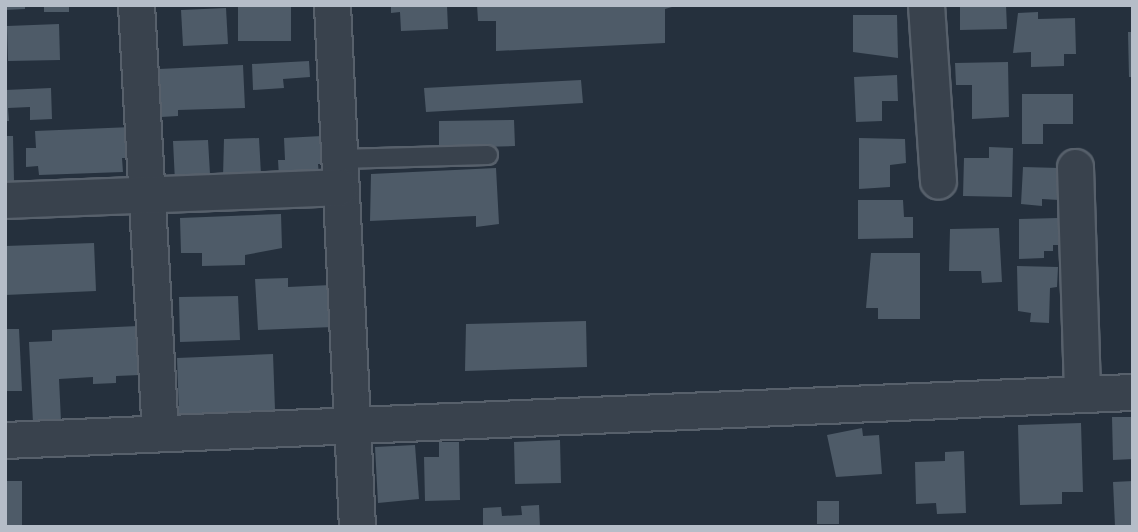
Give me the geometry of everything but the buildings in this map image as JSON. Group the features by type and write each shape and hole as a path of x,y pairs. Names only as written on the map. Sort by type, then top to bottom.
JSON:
{"street":[{"path":"136,5 160,433"},
{"path":"332,5 357,527"},
{"path":"926,5 938,181"},
{"path":"1075,167 1082,394"},
{"path":"5,200 145,194 340,173"},
{"path":"5,440 1133,392"}],"lane":[{"path":"340,173 488,155"}]}
